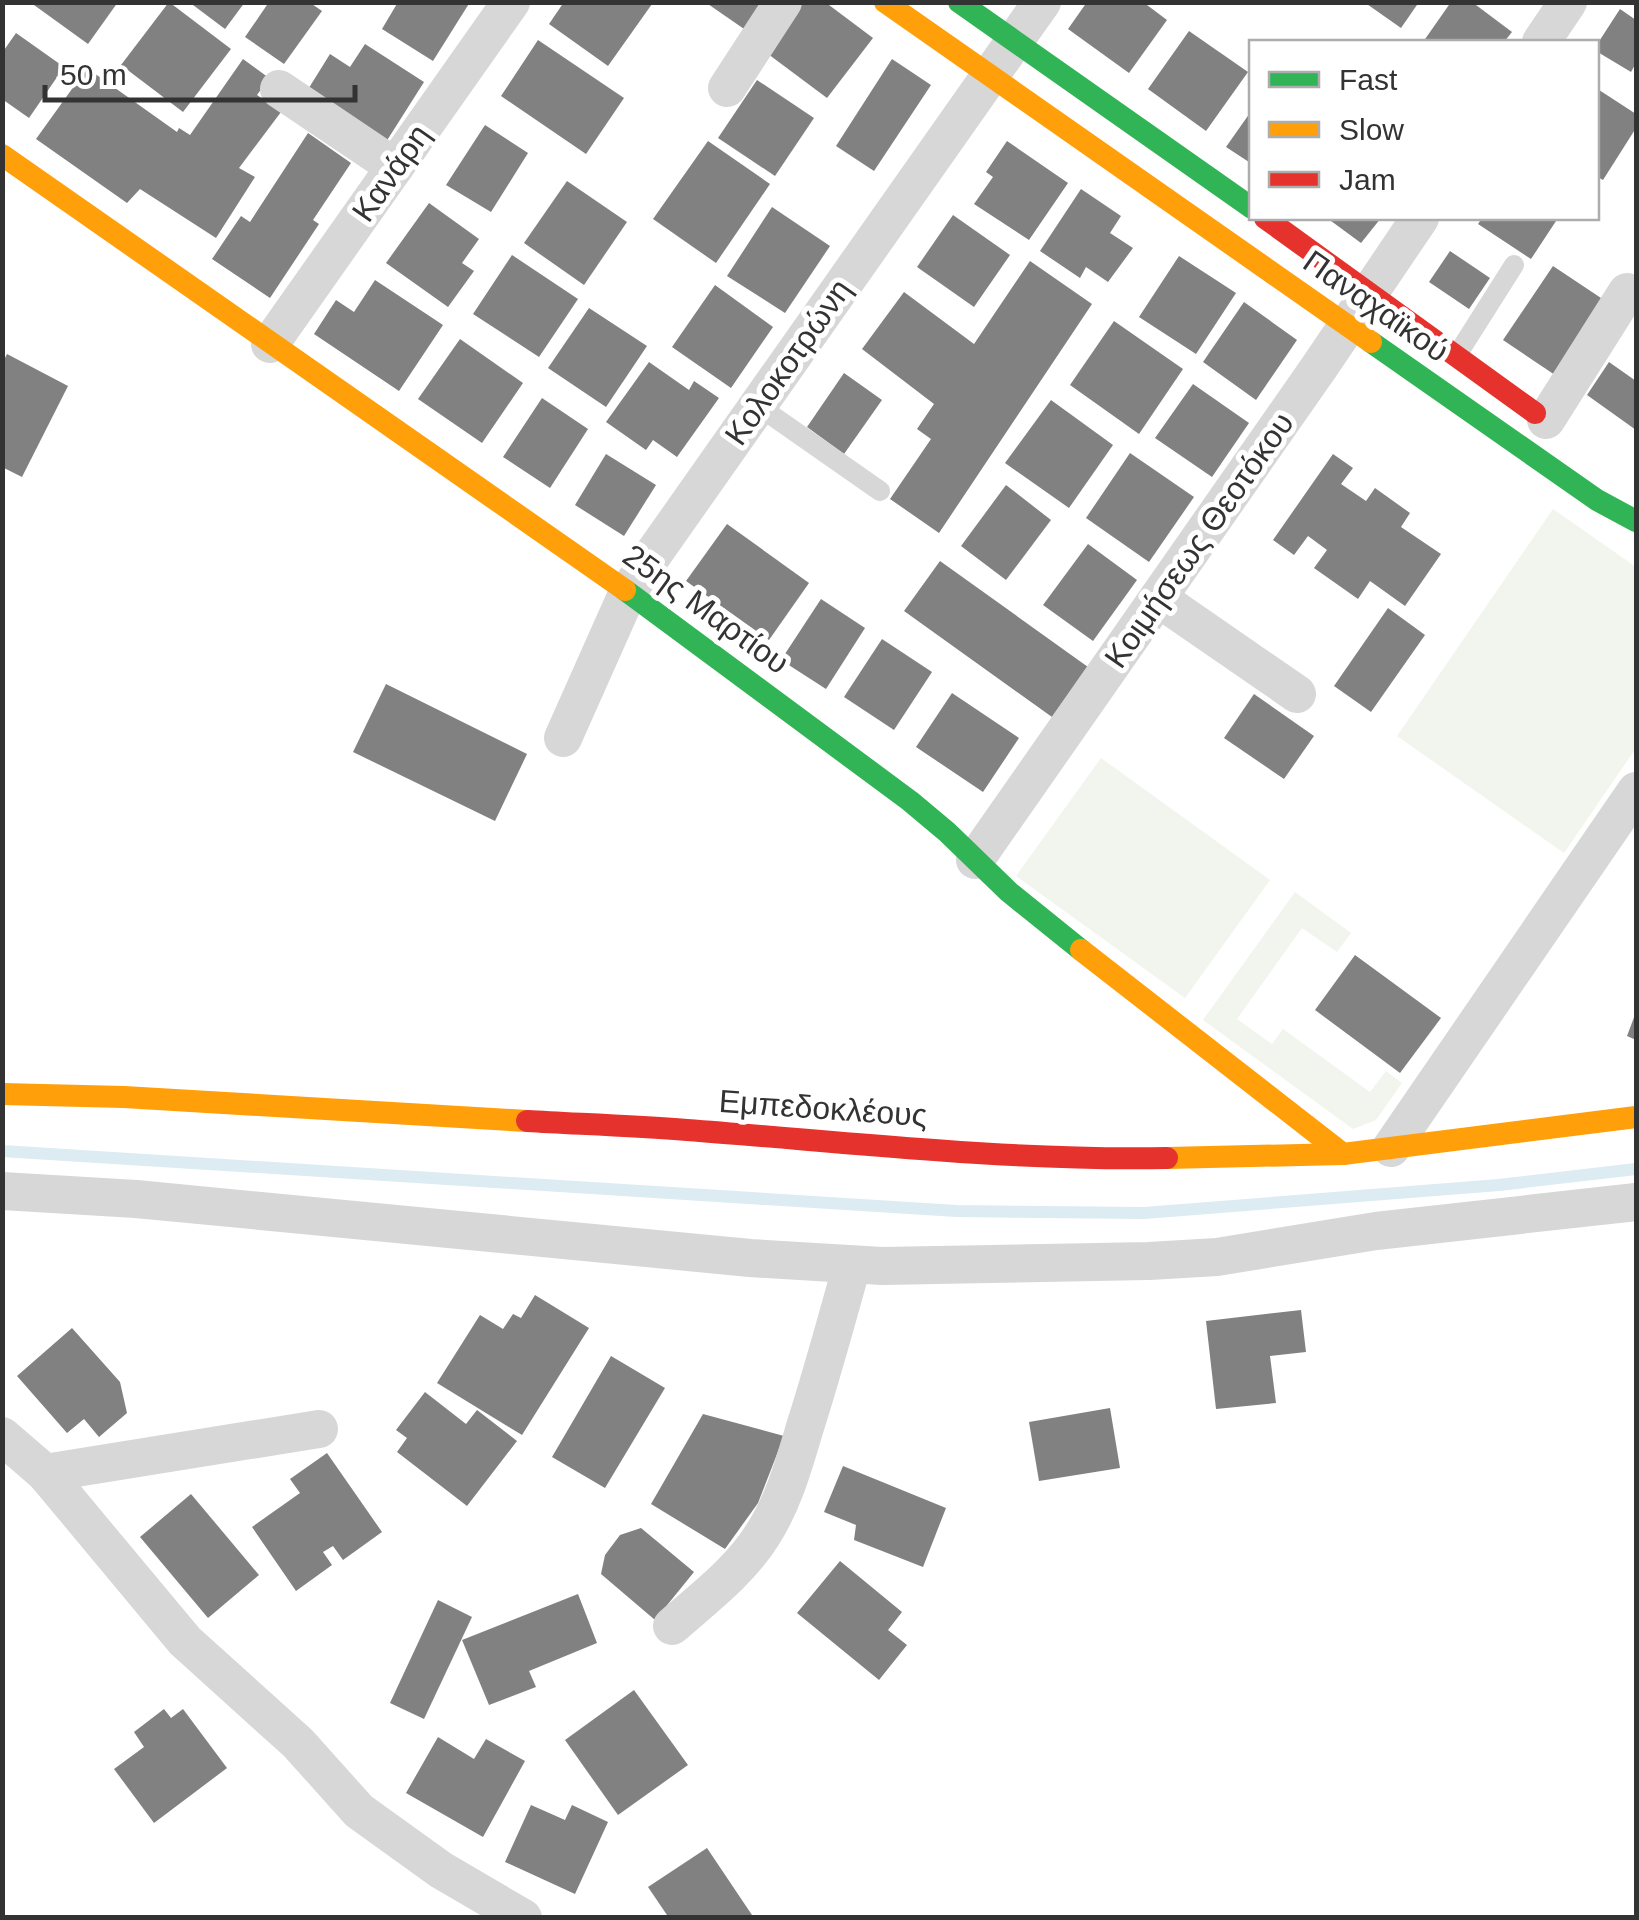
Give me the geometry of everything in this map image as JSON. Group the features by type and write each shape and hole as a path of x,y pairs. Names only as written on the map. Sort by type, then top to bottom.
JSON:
{"street":[{"name":"Κανάρη","path":"270,344 511,2"},
{"path":"728,88 783,2"},
{"name":"Παναχαϊκού","path":"885,2 1596,500 1636,521"},
{"path":"959,2 1249,206"},
{"name":"Κολοκοτρώνη","path":"563,738 628,592 1042,2"},
{"path":"1542,40 1568,2"},
{"path":"279,90 395,167"},
{"name":"25ης Μαρτίου","path":"2,154 628,592 862,764 946,832 1034,913 1343,1154"},
{"name":"Παναχαϊκού","path":"1268,220 1553,426"},
{"name":"Κοιμήσεως Θεοτόκου","path":"976,860 1419,220"},
{"path":"1553,426 1627,292"},
{"path":"1158,598 1297,694"},
{"path":"1391,1148 1636,791"},
{"name":"Εμπεδοκλέους","path":"2,1094 124,1097 686,1130 869,1146 1107,1159 1343,1154 1636,1117"},
{"path":"2,1191 852,1266 1217,1258 1376,1231 1636,1202"},
{"path":"672,1626 747,1556 777,1510 852,1266"},
{"path":"45,1473 319,1429"},
{"path":"2,1436 45,1473 185,1641 298,1743 359,1811 441,1870 522,1918"}],"lane":[{"path":"1457,355 1514,265"},
{"path":"758,405 880,491"}],"shaded area":[{"path":"1553,509 1636,567 1636,748 1564,853 1397,736"},
{"path":"1101,758 1270,880 1185,998 1016,876"},
{"path":"1295,892 1351,933 1337,952 1302,928 1237,1019 1272,1044 1283,1029 1370,1092 1386,1071 1402,1083 1376,1120 1353,1129 1203,1020"}],"building":[{"path":"118,2 88,44 34,5"},
{"path":"169,2 231,49 183,112 121,65"},
{"path":"189,2 245,2 225,29"},
{"path":"269,2 309,2 322,11 284,64 245,37"},
{"path":"398,2 470,2 433,61 382,29"},
{"path":"564,2 652,4 608,66 549,24"},
{"path":"705,2 766,2 747,31"},
{"path":"800,2 825,2 873,38 827,98 764,51"},
{"path":"1087,2 1143,2 1167,20 1129,73 1068,29"},
{"path":"1364,2 1419,2 1401,28"},
{"path":"1451,2 1472,2 1512,32 1506,40 1424,40"},
{"path":"1620,9 1636,20 1636,63 1631,72 1599,53 1599,41"},
{"path":"1189,31 1248,72 1206,131 1148,89"},
{"path":"16,33 64,67 29,118 2,99 2,53"},
{"path":"538,40 624,98 586,154 501,96"},
{"path":"365,44 424,82 386,142 307,91 330,54 350,67"},
{"path":"243,59 269,78 257,95 281,112 239,168 255,177 216,238 140,189 127,203 36,139 87,68 177,132 179,128 190,135"},
{"path":"892,59 931,85 874,171 836,146"},
{"path":"757,80 814,118 775,176 718,138"},
{"path":"1599,90 1636,114 1636,128 1603,180 1599,178"},
{"path":"1249,114 1249,162 1226,147"},
{"path":"485,125 528,153 491,212 446,185"},
{"path":"308,133 351,163 313,220 319,224 270,298 212,259 241,216 250,222"},
{"path":"708,141 770,184 716,263 653,219"},
{"path":"1007,141 1068,183 1029,240 974,204 993,177 986,172"},
{"path":"567,181 627,222 584,285 524,243"},
{"path":"1081,189 1121,216 1110,233 1133,248 1108,282 1086,267 1080,278 1040,251"},
{"path":"429,203 479,239 462,263 474,271 448,307 386,263"},
{"path":"772,207 830,246 785,313 727,276"},
{"path":"953,215 1010,255 974,307 917,267"},
{"path":"1330,220 1379,220 1361,243"},
{"path":"1481,220 1557,220 1531,259 1478,224"},
{"path":"1450,251 1490,278 1469,309 1429,282"},
{"path":"512,255 578,299 539,357 473,314"},
{"path":"1179,256 1236,293 1196,354 1139,317"},
{"path":"1030,261 1092,304 939,533 890,499 931,439 917,429 934,404 862,349 904,292 974,344"},
{"path":"1553,266 1604,300 1555,375 1503,340"},
{"path":"375,280 443,325 399,391 314,334 336,300 354,312"},
{"path":"715,285 773,327 731,388 672,347"},
{"path":"1244,302 1297,340 1256,400 1203,362"},
{"path":"589,308 647,346 606,407 548,368"},
{"path":"1114,321 1183,369 1139,434 1070,385"},
{"path":"460,339 523,383 482,443 418,399"},
{"path":"7,354 68,386 22,477 2,467 2,364"},
{"path":"649,362 689,390 694,381 719,398 677,457 653,440 646,450 606,422"},
{"path":"1609,362 1636,381 1636,430 1587,395"},
{"path":"844,373 882,400 844,454 807,427"},
{"path":"1193,384 1249,423 1212,477 1155,438"},
{"path":"542,398 588,429 550,488 503,457"},
{"path":"1051,400 1113,445 1069,508 1005,463"},
{"path":"1130,453 1194,497 1149,562 1086,518"},
{"path":"606,454 656,485 624,536 575,505"},
{"path":"1333,454 1353,468 1341,484 1366,501 1375,488 1410,513 1401,527 1441,554 1405,606 1370,581 1358,599 1314,568 1327,550 1308,536 1294,555 1273,540"},
{"path":"1006,485 1051,520 1006,580 961,546"},
{"path":"727,524 809,583 769,640 686,581"},
{"path":"1088,544 1137,580 1093,641 1043,605"},
{"path":"940,561 1088,667 1052,717 904,611"},
{"path":"821,599 865,628 826,689 781,660"},
{"path":"1388,608 1425,635 1371,712 1334,686"},
{"path":"882,639 932,672 894,730 844,697"},
{"path":"386,684 527,754 495,821 353,752"},
{"path":"952,693 1019,738 983,792 916,747"},
{"path":"1254,694 1314,736 1284,779 1224,738"},
{"path":"1355,955 1441,1018 1400,1073 1315,1010"},
{"path":"1636,1012 1636,1040 1627,1036"},
{"path":"535,1295 589,1328 522,1435 437,1383 480,1315 503,1329 513,1314 521,1318"},
{"path":"1301,1310 1306,1352 1270,1356 1276,1403 1216,1409 1206,1321"},
{"path":"72,1328 120,1382 127,1413 99,1437 84,1419 67,1433 17,1376"},
{"path":"611,1356 665,1388 605,1488 552,1457"},
{"path":"425,1392 466,1424 477,1410 517,1441 467,1506 397,1452 407,1438 396,1430"},
{"path":"1110,1408 1120,1468 1039,1481 1029,1422"},
{"path":"703,1414 784,1436 758,1503 725,1549 651,1504"},
{"path":"327,1453 382,1532 343,1560 333,1546 323,1552 332,1565 296,1591 252,1527 300,1493 290,1479"},
{"path":"843,1466 946,1508 923,1567 854,1540 856,1525 824,1512"},
{"path":"191,1494 259,1575 208,1618 140,1537"},
{"path":"641,1528 694,1572 655,1620 601,1574 605,1555 620,1535"},
{"path":"840,1561 902,1612 888,1630 907,1645 879,1680 797,1613"},
{"path":"578,1594 597,1643 529,1671 536,1687 489,1705 462,1640"},
{"path":"438,1600 472,1617 424,1719 390,1703"},
{"path":"634,1690 688,1765 618,1815 565,1740"},
{"path":"164,1709 171,1718 183,1709 227,1768 154,1823 114,1769 144,1747 134,1732"},
{"path":"438,1737 474,1759 486,1739 525,1761 483,1837 406,1793"},
{"path":"531,1805 565,1820 572,1805 608,1822 575,1894 505,1862"},
{"path":"707,1848 754,1918 669,1918 648,1887"}],"waterway":[{"path":"2,1151 957,1211 1144,1213 1499,1185 1636,1169"}],"traffic: fast":[{"path":"959,2 1249,206"},
{"path":"1371,342 1597,500 1636,521"},
{"path":"625,590 910,801 1009,892 1081,950"}],"traffic: slow":[{"path":"885,2 1371,342"},
{"path":"2,155 625,590"},
{"path":"1081,950 1343,1154"},
{"path":"2,1094 124,1097 527,1121"},
{"path":"1167,1158 1343,1154 1636,1117"}],"traffic: jam":[{"path":"1268,220 1535,413"},
{"path":"527,1121 987,1154 1167,1158"}]}
